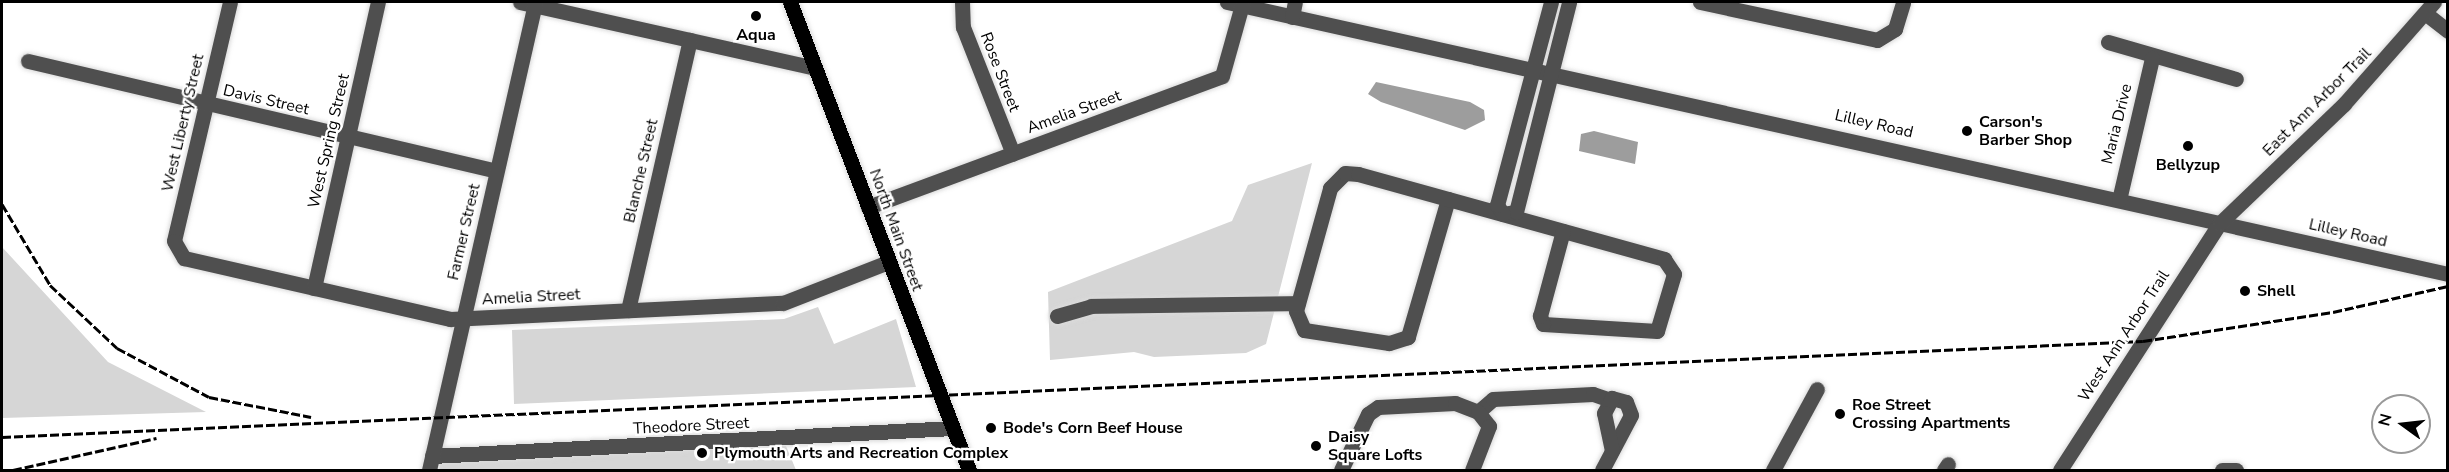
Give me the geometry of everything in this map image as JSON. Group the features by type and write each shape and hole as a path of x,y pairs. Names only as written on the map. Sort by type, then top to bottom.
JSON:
{"main road":[{"name":"North Main Street","path":"790,2 969,471"}],"street":[{"name":"West Liberty Street","path":"176,252 205,105 230,2"},
{"name":"West Spring Street","path":"314,288 378,2"},
{"name":"Rose Street","path":"962,2 963,27 1013,154"},
{"path":"1503,214 1497,205 1551,2"},
{"path":"1503,214 1516,212 1569,2"},
{"path":"1708,2 1877,40 1895,29 1903,2"},
{"path":"530,3 815,68"},
{"name":"Farmer Street","path":"430,463 496,171 530,3"},
{"name":"Amelia Street","path":"868,207 1225,74 1234,3"},
{"name":"Lilley Road","path":"1234,3 1293,9 1533,68 2448,274"},
{"path":"2430,7 2448,20"},
{"path":"2430,7 2448,31"},
{"name":"East Ann Arbor Trail","path":"2220,223 2344,104 2430,7"},
{"name":"Blanche Street","path":"628,310 690,40"},
{"path":"2108,42 2152,58 2236,79"},
{"name":"Maria Drive","path":"2119,200 2152,58"},
{"name":"Davis Street","path":"28,61 205,105 496,171"},
{"path":"1448,199 1408,337 1389,343 1304,330 1297,322 1298,303 1336,177 1358,174 1503,214 1563,231 1672,264 1674,274 1657,331 1543,324 1540,316 1563,231"},
{"name":"West Ann Arbor Trail","path":"2060,471 2220,223"},
{"name":"Amelia Street","path":"176,252 314,288 463,318 783,303 888,262"},
{"path":"1057,316 1091,306 1298,303"},
{"path":"1773,471 1817,388"},
{"path":"1478,412 1493,399 1593,394 1610,400 1619,399 1631,408 1628,426 1612,450 1602,471"},
{"path":"1610,400 1604,413 1612,450"},
{"path":"1341,471 1368,414 1378,407 1455,403 1478,412 1489,426 1472,471"},
{"name":"Theodore Street","path":"430,463 952,428"},
{"path":"2223,470 2236,471"}],"shaded area":[{"path":"1376,82 1470,102 1484,110 1485,120 1465,130 1381,102 1368,94"},
{"path":"1594,131 1638,142 1635,164 1579,151 1581,134"},
{"path":"1312,163 1266,344 1246,353 1154,357 1134,352 1050,360 1048,292 1232,221 1248,185"},
{"path":"2,247 108,362 206,412 2,418"},
{"path":"818,307 834,344 896,319 916,387 514,404 512,330 784,319"},
{"name":"Plymouth Arts and Recreation Complex","path":"786,446 796,470 439,470 441,461"}],"railway":[{"path":"2,204 50,285 117,348 209,397 311,417"},
{"path":"2,437 2143,341 2333,312 2448,286"},
{"path":"13,470 156,438"}],"place":[{"name":"Aqua","path":"756,16"},
{"name":"Carson's Barber Shop","path":"1967,131"},
{"name":"Bellyzup","path":"2188,146"},
{"name":"Shell","path":"2245,291"},
{"name":"Roe Street Crossing Apartments","path":"1840,414"},
{"name":"Bode's Corn Beef House","path":"991,428"},
{"name":"Daisy Square Lofts","path":"1316,446"},
{"name":"Plymouth Arts and Recreation Complex","path":"702,453"}]}
